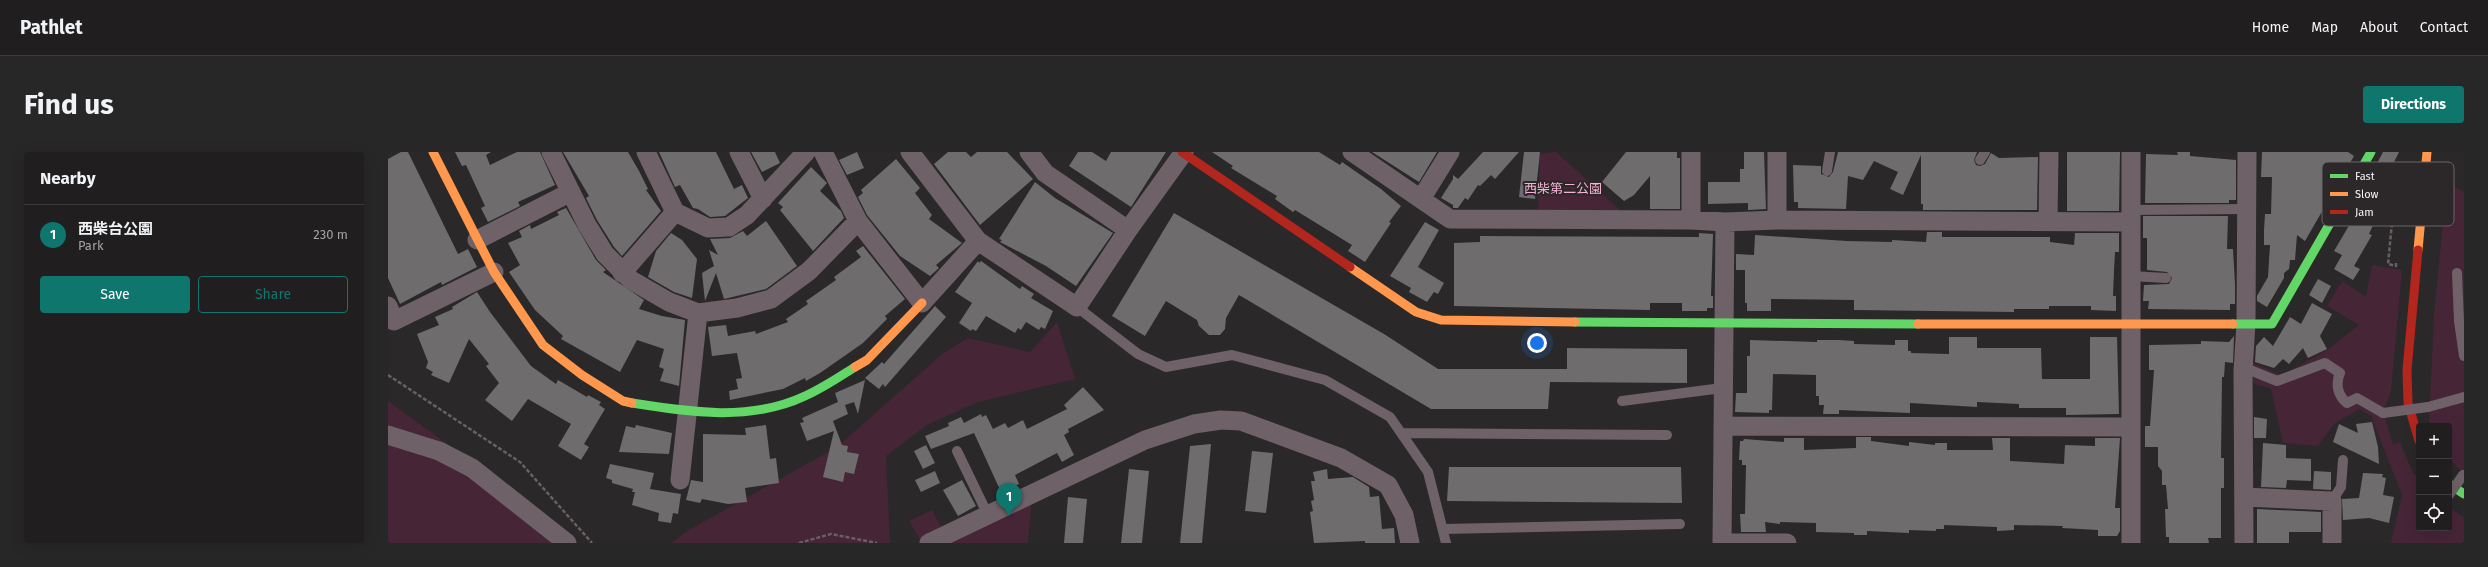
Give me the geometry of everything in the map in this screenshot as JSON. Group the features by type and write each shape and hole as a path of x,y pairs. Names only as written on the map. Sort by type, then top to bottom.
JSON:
{"street":[{"path":"433,152 494,272 543,345 582,375 623,401 688,412 723,414 783,406 806,396 867,360 978,241"},
{"path":"551,152 587,225 605,254 622,273 631,280 669,302 698,313 737,308 771,299 809,270 858,221"},
{"path":"646,152 676,212 708,228 729,227 747,215 806,152"},
{"path":"739,152 763,199"},
{"path":"823,152 858,221 922,302"},
{"path":"910,152 978,241 1077,307 1128,230 1183,152 1416,312 1440,320 1724,324 2272,324 2328,226"},
{"path":"1029,152 1045,173 1128,230"},
{"path":"1352,152 1450,219 1691,220 1725,222 1777,220 2048,221 2131,216"},
{"path":"1421,199 1450,152"},
{"path":"1691,152 1691,220"},
{"path":"1777,152 1777,220"},
{"path":"2048,221 2049,152"},
{"path":"2131,152 2131,543"},
{"path":"2244,543 2243,371 2246,323 2247,152"},
{"path":"2365,162 2371,152"},
{"path":"2425,162 2426,152"},
{"path":"477,240 571,192"},
{"path":"622,273 676,212"},
{"path":"1725,222 1722,388 1724,426 1722,543 1787,543"},
{"path":"2416,431 2408,403 2407,370 2420,226"},
{"path":"388,306 394,321 494,272"},
{"path":"680,480 698,313"},
{"path":"929,543 1145,440 1194,424 1221,420 1241,421 1341,458 1388,485 1404,515 1410,543"},
{"path":"1724,426 2130,427"},
{"path":"388,435 439,451 472,468 567,543"},
{"path":"2452,486 2464,494"},
{"path":"2244,497 2332,501 2332,543"}],"lane":[{"path":"1827,171 1830,152"},
{"path":"2131,216 2247,209"},
{"path":"2457,274 2459,321 2464,356"},
{"path":"2131,276 2166,278"},
{"path":"1077,307 1138,354 1166,367 1232,355 1325,380 1390,417 1428,472 1446,543"},
{"path":"2243,371 2250,370 2277,381 2325,363 2340,373 2337,380 2340,398 2347,404 2358,398 2383,413 2428,407 2464,397"},
{"path":"1622,401 1722,388"},
{"path":"1401,433 1667,435"},
{"path":"957,451 988,514"},
{"path":"2332,501 2341,487 2343,460"},
{"path":"2452,491 2464,474"},
{"path":"1443,528 1680,524"}],"path":[{"path":"2392,226 2388,264 2396,266 2397,259"},
{"path":"388,374 520,462 592,543"},
{"path":"799,543 831,534 877,543"}],"green space":[{"name":"西柴第二公園","path":"1556,152 1621,211 1538,210 1540,154"},
{"path":"2454,187 2464,192 2464,472 2452,461 2452,423 2429,422 2434,315 2443,226 2454,226"},
{"path":"2372,265 2402,270 2391,391 2383,411 2393,444 2400,442 2412,471 2416,476 2416,531 2452,531 2452,510 2464,517 2464,543 2391,543 2402,495 2371,416 2359,409 2334,424 2318,446 2283,443 2271,389 2253,383 2253,363 2282,375 2327,350 2359,325 2327,306 2342,281 2366,297"},
{"path":"1057,322 1075,379 978,402 927,425 886,456 890,543 671,543 689,530 837,447 942,354 968,338 1030,352"},
{"path":"388,401 537,509 575,543 388,543"},
{"path":"1032,497 1028,543 922,543 909,521 932,510 945,535"}],"building":[{"path":"401,152 408,152 458,254 468,249 477,267 442,285 441,282 400,304 388,278 388,159"},
{"path":"455,152 491,152 486,155 490,165 517,152 540,152 555,185 518,202 520,206 488,222 481,208 485,206 466,165 462,166"},
{"path":"563,152 628,152 639,171 648,189 646,190 661,211 622,256 614,247 597,220 586,198 589,196"},
{"path":"659,152 716,152 734,189 742,185 748,198 725,216 710,217 698,209 693,208 680,185 675,187"},
{"path":"751,152 775,152 780,163 762,172"},
{"path":"857,152 864,168 847,175 839,160"},
{"path":"948,152 966,152 971,157 977,152 1007,152 1033,179 980,225 934,164"},
{"path":"1078,152 1092,152 1106,161 1111,152 1166,152 1131,207 1069,166"},
{"path":"1212,152 1319,152 1340,165 1342,162 1381,189 1401,206 1389,222 1391,223 1365,262 1348,251 1352,245 1295,210 1293,212 1275,199 1277,196 1231,168 1233,166"},
{"path":"1372,152 1437,152 1419,182"},
{"path":"1483,152 1519,152 1495,179 1491,175 1480,186 1478,185 1468,200 1465,198 1458,208 1453,208 1453,205 1441,198 1453,179 1453,175 1458,179"},
{"path":"1524,152 1540,152 1535,199 1519,197"},
{"path":"1626,152 1677,152 1677,158 1680,158 1680,209 1650,209 1650,176 1634,195 1624,201 1602,182"},
{"path":"1744,152 1764,152 1766,209 1748,210 1748,203 1708,204 1708,182 1740,182 1740,169 1744,169"},
{"path":"1838,152 1977,152 1974,160 1976,165 1980,166 1985,164 1991,153 1999,158 2038,157 2037,210 1923,210 1923,204 1921,204 1921,155 1903,195 1890,189 1898,172 1874,161 1863,180 1848,176 1846,209 1798,208 1798,202 1794,202 1793,165 1821,166 1821,174 1829,177 1833,172"},
{"path":"2067,152 2120,152 2119,211 2067,211"},
{"path":"2177,152 2190,152 2190,156 2236,160 2236,200 2229,200 2229,203 2145,203 2146,154 2178,155"},
{"path":"2262,152 2348,152 2354,156 2351,162 2322,162 2322,212 2305,241 2297,235 2295,260 2290,260 2289,269 2284,273 2284,278 2267,307 2257,301 2257,296 2268,277 2270,245 2264,245 2264,230 2265,214 2271,214 2272,177 2261,177"},
{"path":"2383,152 2399,152 2394,162 2378,162"},
{"path":"896,159 920,188 915,193 932,215 929,219 962,243 936,265 939,268 930,276 900,256 867,215 858,197 863,193 861,190"},
{"path":"811,167 827,183 820,191 841,211 844,218 813,251 780,210 783,207 778,203"},
{"path":"1035,182 1055,198 1113,233 1076,286 1046,266 1000,242 1002,240 999,239"},
{"path":"566,208 596,260 606,270 603,272 644,300 639,309 662,316 685,320 679,386 660,381 664,369 659,367 664,349 637,340 620,372 561,339 563,336 535,310 509,272 520,265 508,243 522,237 519,231 530,225 531,229 559,215 557,212"},
{"path":"1174,213 1384,334 1438,369 1567,369 1567,348 1687,349 1687,383 1550,382 1548,409 1431,409 1239,295 1226,318 1225,329 1220,335 1209,335 1199,326 1197,320 1166,301 1145,336 1112,316"},
{"path":"2143,216 2228,216 2227,249 2233,249 2235,284 2235,304 2230,304 2230,310 2148,309 2149,301 2143,301 2144,285 2169,284 2172,278 2167,272 2147,270 2147,238 2143,238"},
{"path":"766,221 797,266 766,289 724,299 716,273 705,301 702,273 714,266 709,250 718,255 710,239 730,238 743,231 747,236"},
{"path":"1425,222 1439,230 1418,267 1444,283 1438,294 1434,292 1427,302 1409,292 1411,288 1390,276"},
{"path":"2349,226 2373,226 2369,234 2372,235 2354,266 2360,269 2353,280 2334,269 2342,255 2334,251"},
{"path":"1927,232 1942,232 1942,237 2050,237 2050,242 2074,245 2075,233 2119,233 2119,252 2115,252 2113,296 2116,296 2116,311 2091,310 2091,306 2049,306 2049,309 2014,309 2014,312 1854,310 1854,300 1771,299 1771,311 1747,311 1747,303 1745,303 1745,270 1736,270 1736,254 1754,255 1755,235 1847,241 1892,242 1892,240 1926,242"},
{"path":"671,233 682,240 697,259 692,298 674,292 648,277 656,251"},
{"path":"1699,233 1713,234 1711,296 1713,296 1713,308 1707,308 1707,311 1682,311 1682,303 1650,303 1650,310 1454,306 1454,243 1480,242 1480,236 1699,237"},
{"path":"863,246 905,299 885,316 887,319 863,343 820,373 806,381 805,378 783,389 730,400 729,391 738,389 736,379 742,378 737,353 712,356 708,327 726,325 728,336 755,331 756,334 788,322 786,319 808,304 806,301 836,280 834,277 861,257 856,251"},
{"path":"978,261 979,263 981,261 1020,289 1022,286 1034,294 1031,298 1053,311 1045,329 1041,327 1039,330 1026,322 1021,330 1018,328 1015,333 986,316 976,331 972,329 971,331 959,323 972,303 955,292"},
{"path":"2318,279 2331,286 2322,303 2309,295"},
{"path":"477,292 490,312 531,366 556,384 558,380 587,397 588,395 601,402 599,405 605,409 584,444 589,447 581,460 558,446 571,424 528,399 512,421 485,400 499,383 486,366 489,364 469,339 449,383 431,375 433,372 426,368 428,362 417,334 439,325 435,317 453,309 452,307"},
{"path":"2312,303 2332,314 2320,336 2327,349 2308,358 2303,348 2289,364 2283,359 2274,368 2255,362 2256,346 2264,337 2273,346 2290,317 2301,324"},
{"path":"935,306 946,317 885,387 883,384 879,389 865,378 882,362 884,364"},
{"path":"2234,336 2233,363 2225,362 2224,377 2222,377 2221,458 2224,458 2224,488 2221,488 2221,538 2208,538 2209,543 2169,543 2169,537 2166,537 2165,509 2168,509 2166,485 2162,485 2162,471 2158,466 2158,447 2145,447 2145,426 2150,426 2154,370 2149,370 2149,345 2201,344 2201,341 2229,342"},
{"path":"1949,337 1977,337 1977,348 2041,348 2042,379 2090,379 2090,337 2117,337 2119,414 2066,415 2066,408 2019,408 2019,404 1977,402 1977,407 1910,403 1910,413 1839,410 1839,414 1823,414 1824,405 1819,405 1819,396 1816,396 1816,375 1773,374 1772,410 1769,410 1769,413 1735,412 1736,393 1747,393 1747,356 1750,356 1750,340 1817,342 1817,340 1839,340 1854,341 1854,344 1895,345 1895,340 1908,340 1908,351 1911,351 1911,353 1949,354"},
{"path":"865,380 858,414 854,402 845,405 848,414 833,421 842,445 848,446 847,452 859,454 854,474 845,472 843,482 823,477 834,431 807,441 800,423 804,422 802,418 838,402 835,393"},
{"path":"1083,387 1104,410 1068,429 1069,432 1064,435 1074,455 1062,462 1057,453 1015,475 1019,484 1001,492 974,433 931,449 925,436 949,426 948,423 961,417 964,423 981,414 982,417 986,415 993,429 1005,423 1008,428 1023,420 1027,429 1067,409 1064,405"},
{"path":"2254,417 2267,419 2266,438 2254,438"},
{"path":"2372,422 2378,447 2379,464 2333,442 2339,424 2358,433 2356,424"},
{"path":"636,425 672,433 669,454 619,452 626,426 635,428"},
{"path":"766,425 770,459 776,458 779,483 745,488 747,502 728,504 702,499 700,503 686,500 691,480 703,482 703,434 746,435 745,428"},
{"path":"1856,437 1871,437 1871,441 1909,446 1909,442 1935,445 1935,443 1947,443 1947,450 1993,450 1992,438 2010,438 2010,461 2064,464 2065,445 2095,446 2095,438 2120,438 2115,508 2120,508 2120,531 2117,536 2098,536 2098,530 2062,528 2063,526 2014,525 2014,530 1997,531 1997,527 1944,525 1944,529 1936,529 1936,531 1909,530 1909,533 1867,531 1867,535 1854,535 1854,533 1816,532 1816,523 1780,522 1780,524 1765,522 1766,532 1741,532 1740,514 1745,514 1746,465 1742,465 1742,460 1739,460 1740,441 1743,441 1744,439 1784,442 1784,438 1804,438 1804,450 1856,448"},
{"path":"2263,443 2286,445 2286,458 2311,459 2311,481 2287,480 2286,488 2261,487"},
{"path":"1211,444 1202,543 1180,543 1190,446"},
{"path":"926,445 935,463 923,469 914,451"},
{"path":"1252,451 1273,453 1266,513 1245,511"},
{"path":"610,464 654,473 650,489 681,494 678,514 673,513 671,523 658,521 659,513 632,505 635,492 632,492 633,489 612,483 612,480 606,478"},
{"path":"1449,467 1681,467 1682,503 1447,501"},
{"path":"1129,469 1149,471 1142,543 1121,543"},
{"path":"1327,469 1328,479 1353,477 1369,487 1370,497 1379,496 1382,529 1394,528 1395,543 1365,543 1365,541 1314,543 1310,512 1313,511 1311,501 1314,500 1311,481 1315,481 1313,472"},
{"path":"935,471 940,483 921,492 915,480"},
{"path":"2314,471 2331,472 2331,490 2313,489"},
{"path":"2363,473 2383,474 2382,477 2386,478 2383,495 2394,497 2389,523 2369,518 2343,520 2342,499 2359,498"},
{"path":"962,480 976,506 958,516 943,490"},
{"path":"1068,497 1087,499 1083,543 1064,543"},
{"path":"2257,509 2321,512 2321,532 2289,532 2289,543 2257,543"}],"traffic: fast":[{"path":"2365,162 2371,152"},
{"path":"2233,324 2272,324 2328,226"},
{"path":"1575,322 1918,324"},
{"path":"632,403 697,412 719,413 763,409 784,404 805,396 825,386 855,367"},
{"path":"2452,486 2464,494"}],"traffic: slow":[{"path":"433,152 494,272 543,345 582,375 623,401 632,403"},
{"path":"2426,162 2427,152"},
{"path":"2418,250 2420,226"},
{"path":"1350,267 1416,312 1441,320 1575,322"},
{"path":"855,367 867,360 922,303"},
{"path":"1918,324 2233,324"}],"traffic: jam":[{"path":"1182,152 1350,267"},
{"path":"2416,431 2408,403 2407,370 2418,250"}],"place":[{"name":"西柴台公園","path":"1009,516"}]}
